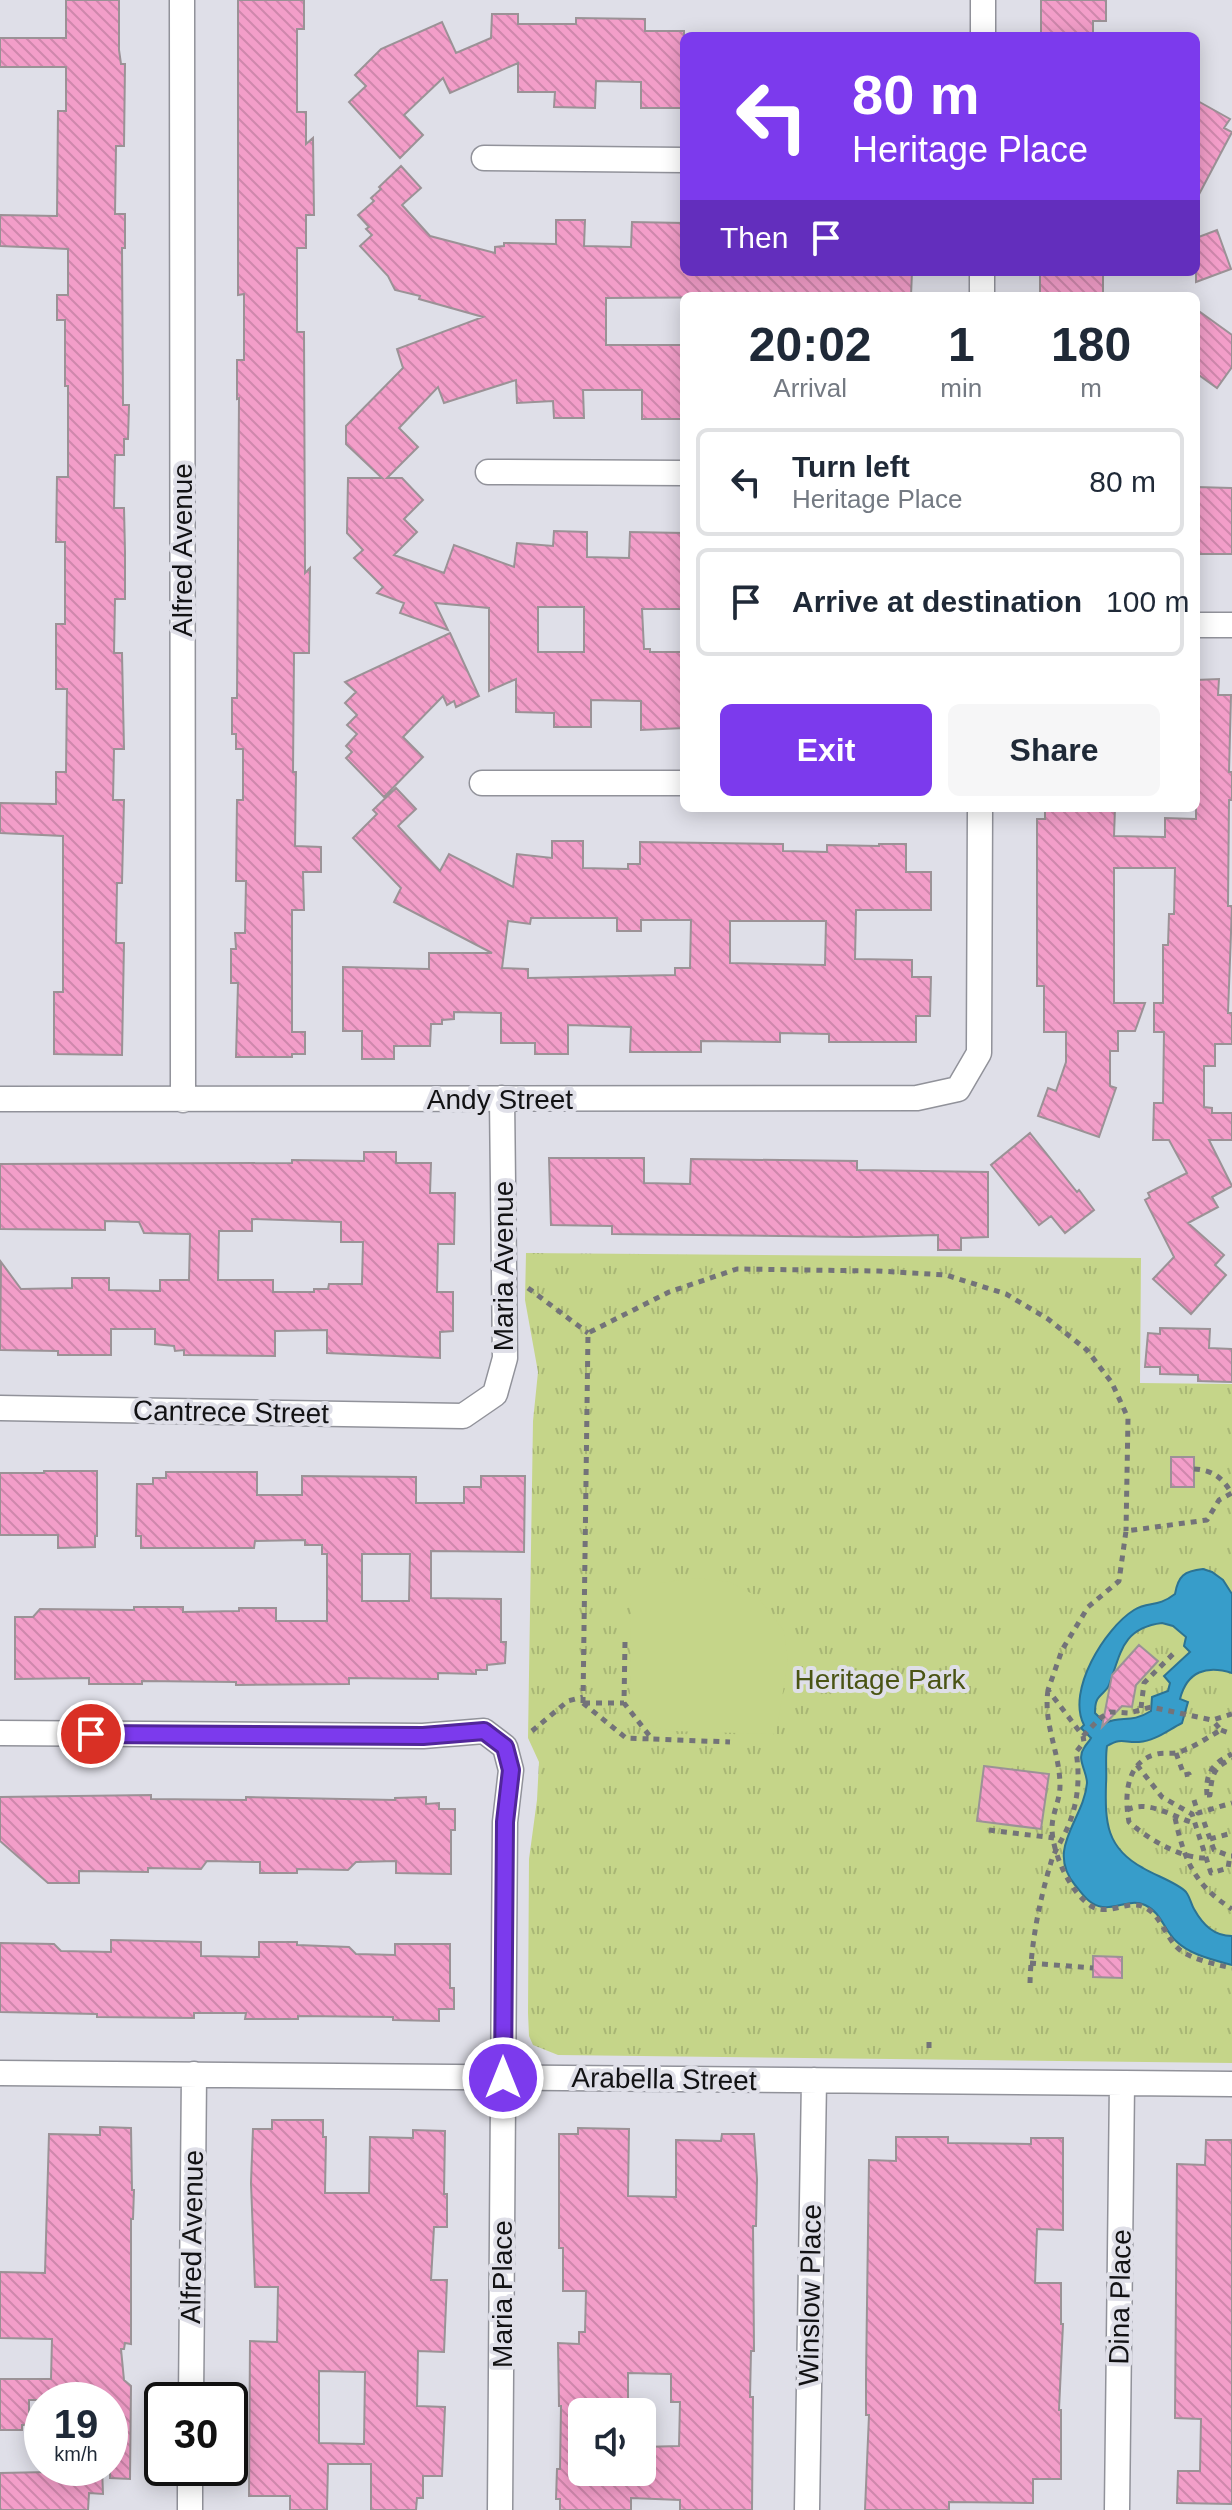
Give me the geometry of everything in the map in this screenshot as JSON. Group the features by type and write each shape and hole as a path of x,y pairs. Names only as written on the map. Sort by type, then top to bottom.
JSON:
{"street":[{"name":"Alfred Avenue","path":"182,0 183,1100"},
{"path":"983,0 983,32"},
{"path":"484,158 680,160"},
{"path":"488,472 680,473"},
{"path":"1200,625 1232,625"},
{"path":"482,783 680,783"},
{"name":"Andy Street","path":"0,1099 917,1098 958,1089 979,1053 980,812"},
{"name":"Maria Avenue","path":"463,1416 495,1394 505,1358 502,1098"},
{"name":"Cantrece Street","path":"0,1408 463,1416"},
{"name":"Maria Place","path":"0,1733 423,1736 484,1731 505,1747 511,1770 505,1822 500,2510"},
{"name":"Arabella Street","path":"0,2073 1232,2084"},
{"name":"Alfred Avenue","path":"191,2382 194,2074"},
{"name":"Winslow Place","path":"807,2510 814,2080"},
{"name":"Dina Place","path":"1117,2510 1122,2083"},
{"path":"190,2486 190,2510"}],"path":[{"path":"588,1333 669,1292 737,1269 878,1271 946,1275 1006,1294 1048,1319 1087,1350 1112,1383 1128,1418 1126,1531 1119,1581 1088,1607 1062,1650 1048,1690 1045,1711 1060,1788 1052,1828 1055,1848 1068,1880 1095,1908 1105,1911 1132,1904 1143,1906 1153,1913 1180,1950 1232,1968"},
{"path":"526,1286 588,1333"},
{"path":"588,1333 583,1700 626,1738 730,1742"},
{"path":"1126,1531 1207,1520 1219,1500 1232,1494 1225,1482 1214,1473 1194,1469"},
{"path":"625,1642 624,1703 652,1739"},
{"path":"1141,1708 1144,1683 1174,1653"},
{"path":"1030,1983 1030,1963 1046,1879 1055,1848 1067,1827 1080,1782 1076,1752 1084,1742 1084,1734 1048,1690"},
{"path":"532,1731 568,1701 624,1703"},
{"path":"1084,1734 1110,1712 1129,1713 1151,1707 1212,1720 1232,1714"},
{"path":"1212,1720 1221,1730 1232,1734"},
{"path":"1205,1858 1183,1854 1129,1822 1127,1801 1130,1776 1140,1761 1156,1754 1176,1753 1221,1730"},
{"path":"1176,1753 1184,1775 1189,1774 1190,1777"},
{"path":"1217,1808 1207,1795 1208,1775 1216,1762 1232,1756"},
{"path":"1137,1765 1162,1797 1194,1813 1211,1873 1228,1868 1231,1856 1214,1850 1204,1822"},
{"path":"1194,1800 1198,1813 1232,1803"},
{"path":"1127,1810 1134,1806 1157,1808 1175,1818 1195,1823"},
{"path":"1175,1818 1183,1854 1207,1891 1232,1909"},
{"path":"989,1830 1054,1838"},
{"path":"1210,1839 1232,1833"},
{"path":"1030,1963 1093,1968"},
{"path":"929,2042 929,2054"}],"green space":[{"name":"Heritage Park","path":"526,1253 1141,1258 1140,1383 1232,1384 1232,2063 558,2055 533,2045 529,2036 528,2013 529,1859 539,1762 528,1738 533,1421 538,1372 525,1300"},
{"path":"697,1578 730,1582 758,1597 784,1631 788,1661 776,1734 672,1731 654,1727 630,1699 631,1592 658,1583"}],"water":[{"path":"1196,1570 1212,1572 1223,1580 1232,1594 1232,1673 1206,1670 1193,1676 1180,1699 1188,1702 1182,1723 1150,1740 1120,1741 1107,1746 1106,1810 1110,1833 1121,1852 1182,1889 1205,1925 1220,1934 1232,1936 1232,1965 1182,1946 1155,1912 1145,1905 1132,1903 1105,1907 1092,1903 1075,1885 1064,1859 1065,1846 1087,1783 1081,1756 1091,1738 1081,1728 1084,1725 1080,1695 1091,1662 1111,1631 1123,1619 1139,1607 1158,1603 1175,1594 1183,1576","holes":["1162,1623 1173,1626 1186,1637 1184,1646 1190,1652 1164,1676 1170,1683 1168,1691 1152,1697 1151,1711 1144,1715 1105,1723 1095,1713 1096,1703 1108,1687 1125,1644 1131,1636 1149,1626"]}],"building":[{"path":"66,0 119,0 119,50 121,64 125,64 124,146 116,146 115,214 125,214 125,248 122,248 123,405 129,405 124,455 115,455 114,508 124,508 125,599 115,599 114,653 122,653 124,749 114,749 113,800 124,800 122,883 117,883 116,943 124,943 122,1055 54,1054 54,992 63,992 63,836 0,833 0,803 56,804 56,772 66,772 67,689 56,689 56,624 65,624 65,542 56,542 57,477 68,477 65,320 57,320 57,295 68,295 68,249 0,246 0,215 57,216 58,111 66,111 66,67 0,67 0,38 66,38"},
{"path":"238,0 304,0 304,29 297,29 297,112 306,112 306,144 313,138 314,215 306,215 306,248 297,248 297,332 304,332 305,573 310,568 309,653 294,653 293,772 296,772 295,846 321,847 321,872 303,872 304,910 292,910 292,1032 305,1032 305,1054 292,1054 292,1057 236,1057 238,983 231,983 231,949 236,949 235,933 245,933 246,881 236,881 237,800 243,800 243,749 236,749 236,734 232,734 232,698 237,698 237,360 244,360 244,294 238,295"},
{"path":"1041,0 1106,0 1106,21 1093,21 1093,32 1041,32"},
{"path":"492,14 518,14 518,24 576,24 576,18 645,19 645,31 684,31 680,32 680,108 641,108 641,82 596,81 595,108 554,107 555,92 518,92 518,63 450,93 443,78 404,115 423,135 400,158 349,102 366,86 355,75 381,49 442,22 456,53 491,38"},
{"path":"1200,102 1230,119 1224,128 1232,132 1200,192"},
{"path":"401,166 421,188 402,205 430,236 495,253 495,247 504,246 504,243 556,244 556,220 585,220 584,246 631,247 632,222 680,223 680,276 912,276 911,292 680,292 680,298 606,298 606,345 680,345 680,419 642,419 642,390 583,390 584,418 554,418 553,401 517,403 516,380 444,403 438,387 399,428 418,447 387,478 402,478 423,500 404,519 417,532 394,555 444,573 454,545 514,567 517,543 553,546 554,531 587,532 587,557 629,558 630,532 680,533 680,609 642,609 644,649 650,649 650,652 680,652 680,728 641,730 641,701 591,700 591,727 554,727 554,713 516,712 516,679 489,691 489,608 435,603 448,630 400,613 404,603 377,593 383,587 354,558 363,550 347,533 348,478 382,478 346,444 346,426 403,368 397,349 483,317 395,290 388,276 360,246 372,235 358,215 374,201 371,198 381,189 379,187","holes":["538,607 584,607 584,652 538,652"]},
{"path":"1217,230 1231,269 1196,282 1196,276 1200,276 1200,236"},
{"path":"1040,276 1103,276 1103,292 1040,292"},
{"path":"1200,312 1232,335 1232,367 1217,388 1200,376"},
{"path":"1200,487 1232,488 1232,554 1200,554"},
{"path":"450,633 479,696 456,707 454,701 447,705 443,696 403,737 423,757 384,797 346,758 352,752 346,746 357,734 347,725 357,715 345,703 356,692 345,682"},
{"path":"1219,679 1218,695 1231,695 1229,772 1232,772 1232,800 1229,800 1228,906 1232,906 1228,1013 1232,1013 1232,1044 1215,1044 1215,1066 1204,1066 1204,1107 1212,1108 1212,1113 1232,1113 1232,1140 1209,1140 1232,1186 1212,1197 1218,1207 1188,1223 1224,1255 1215,1265 1226,1275 1191,1314 1153,1279 1174,1257 1145,1200 1150,1197 1148,1193 1187,1173 1169,1140 1153,1140 1154,1103 1163,1103 1164,1032 1154,1032 1154,1003 1163,1003 1163,945 1168,945 1169,914 1174,914 1175,868 1114,868 1114,1003 1145,1003 1135,1031 1118,1031 1118,1051 1110,1051 1110,1086 1116,1088 1099,1137 1038,1116 1048,1088 1056,1091 1066,1062 1066,1032 1044,1032 1044,986 1037,986 1037,819 1045,819 1045,812 1115,812 1114,836 1165,837 1165,818 1196,819 1196,812 1200,812 1200,680"},
{"path":"396,788 416,809 398,826 440,871 449,854 513,887 517,854 552,858 552,841 583,841 583,868 628,869 628,864 640,864 640,842 783,844 783,851 827,852 827,845 906,844 906,872 931,872 931,910 856,910 855,959 912,960 912,977 931,977 930,1016 916,1016 916,1042 829,1042 829,1034 780,1033 780,1042 701,1041 701,1052 630,1052 631,1027 568,1025 568,1054 535,1054 535,1043 501,1043 501,1013 454,1012 454,1019 431,1024 430,1046 394,1046 394,1059 362,1059 362,1031 343,1031 343,967 429,969 429,953 492,953 394,902 401,888 353,838 377,814 373,810","holes":["531,918 617,918 617,931 641,931 641,920 691,920 690,968 675,968 675,975 528,978 528,969 502,968 508,921 530,924","730,921 826,921 825,965 730,963"]},
{"path":"1030,1133 1094,1210 1065,1233 1051,1216 1039,1225 991,1165"},
{"path":"364,1152 396,1152 396,1163 431,1163 430,1193 455,1193 454,1244 438,1244 437,1292 453,1292 453,1331 440,1332 440,1358 327,1353 327,1330 275,1331 275,1356 184,1355 184,1350 175,1351 174,1346 155,1344 155,1329 111,1329 111,1355 0,1350 1,1262 21,1289 72,1288 72,1278 109,1278 109,1290 160,1291 160,1280 189,1280 190,1234 144,1233 139,1222 105,1221 105,1230 0,1229 0,1164 364,1161","holes":["252,1219 341,1222 341,1242 363,1242 362,1284 329,1284 328,1289 314,1289 314,1292 273,1292 273,1280 218,1280 219,1231 252,1231"]},
{"path":"549,1158 644,1158 644,1183 690,1184 691,1159 857,1161 857,1170 988,1172 988,1237 961,1238 961,1250 938,1250 938,1235 612,1234 612,1226 551,1225"},
{"path":"1160,1328 1210,1329 1209,1348 1232,1349 1232,1382 1198,1381 1198,1375 1160,1374 1160,1367 1145,1367 1148,1333 1160,1334"},
{"path":"1171,1457 1194,1457 1194,1487 1171,1487"},
{"path":"97,1471 95,1547 58,1548 58,1535 0,1535 0,1473"},
{"path":"166,1472 257,1472 257,1495 302,1495 302,1476 416,1477 416,1503 464,1503 464,1487 481,1487 481,1476 525,1476 524,1552 431,1551 431,1598 501,1599 501,1642 506,1642 505,1663 487,1665 487,1670 476,1670 476,1674 438,1673 438,1679 349,1678 349,1684 236,1685 236,1682 142,1681 142,1684 89,1684 89,1678 15,1679 15,1617 33,1617 40,1609 183,1607 183,1612 276,1608 276,1621 327,1621 327,1554 322,1554 322,1545 305,1545 305,1540 255,1541 254,1548 141,1548 141,1536 136,1536 137,1484 153,1484 153,1478 166,1478","holes":["362,1554 410,1554 409,1601 362,1601"]},
{"path":"1139,1645 1158,1661 1136,1685 1132,1707 1122,1706 1102,1727 1112,1675"},
{"path":"984,1766 1049,1774 1041,1829 977,1821"},
{"path":"151,1795 151,1799 246,1800 246,1797 395,1800 426,1797 426,1804 439,1803 439,1809 455,1809 455,1830 451,1830 451,1874 396,1873 396,1861 356,1862 348,1870 297,1869 297,1873 260,1873 260,1862 207,1861 201,1869 79,1871 79,1883 48,1883 0,1841 0,1797"},
{"path":"111,1940 201,1942 201,1956 259,1957 259,1942 297,1942 297,1945 349,1947 356,1954 395,1955 395,1944 450,1944 450,1988 454,1988 454,2009 439,2009 439,2021 298,2016 298,2019 245,2019 246,2013 194,2013 194,2018 0,2012 0,1943 54,1944 61,1951 111,1952"},
{"path":"1093,1956 1122,1957 1122,1978 1093,1977"},
{"path":"272,2120 323,2120 323,2137 326,2137 325,2193 369,2193 370,2137 413,2138 413,2130 445,2131 447,2227 434,2227 431,2280 447,2280 444,2352 418,2351 417,2406 445,2407 442,2476 423,2476 423,2498 417,2498 416,2510 371,2510 371,2464 328,2464 327,2510 290,2510 290,2496 249,2496 250,2341 277,2342 278,2287 255,2287 251,2183 253,2129 272,2129","holes":["319,2371 365,2372 364,2444 319,2443"]},
{"path":"100,2127 131,2128 134,2190 131,2219 131,2344 125,2343 124,2349 121,2349 126,2382 24,2382 22,2430 0,2430 0,2379 51,2379 52,2339 0,2338 0,2272 45,2273 49,2134 100,2135"},
{"path":"578,2128 629,2129 628,2196 676,2197 676,2140 721,2141 722,2134 754,2134 757,2179 756,2226 753,2226 754,2351 751,2351 750,2397 753,2397 752,2510 680,2510 680,2500 631,2498 631,2510 560,2510 560,2499 556,2499 561,2406 558,2343 579,2344 579,2332 585,2332 586,2291 563,2291 563,2248 559,2248 559,2134 578,2134"},
{"path":"896,2137 948,2137 948,2143 1031,2144 1031,2138 1063,2138 1063,2230 1037,2229 1035,2283 1061,2283 1061,2479 1033,2479 1033,2503 949,2502 949,2510 865,2510 869,2415 866,2415 866,2377 869,2160 896,2161"},
{"path":"1206,2140 1232,2140 1232,2504 1177,2503 1178,2471 1200,2471 1201,2419 1175,2418 1177,2164 1205,2165"},
{"path":"128,2383 131,2386 128,2479"},
{"path":"0,2473 24,2473 24,2486 103,2486 103,2494 89,2493 88,2510 0,2510"}],"route":[{"path":"91,1734 423,1736 484,1731 505,1747 511,1770 505,1822 503,2078"}]}
